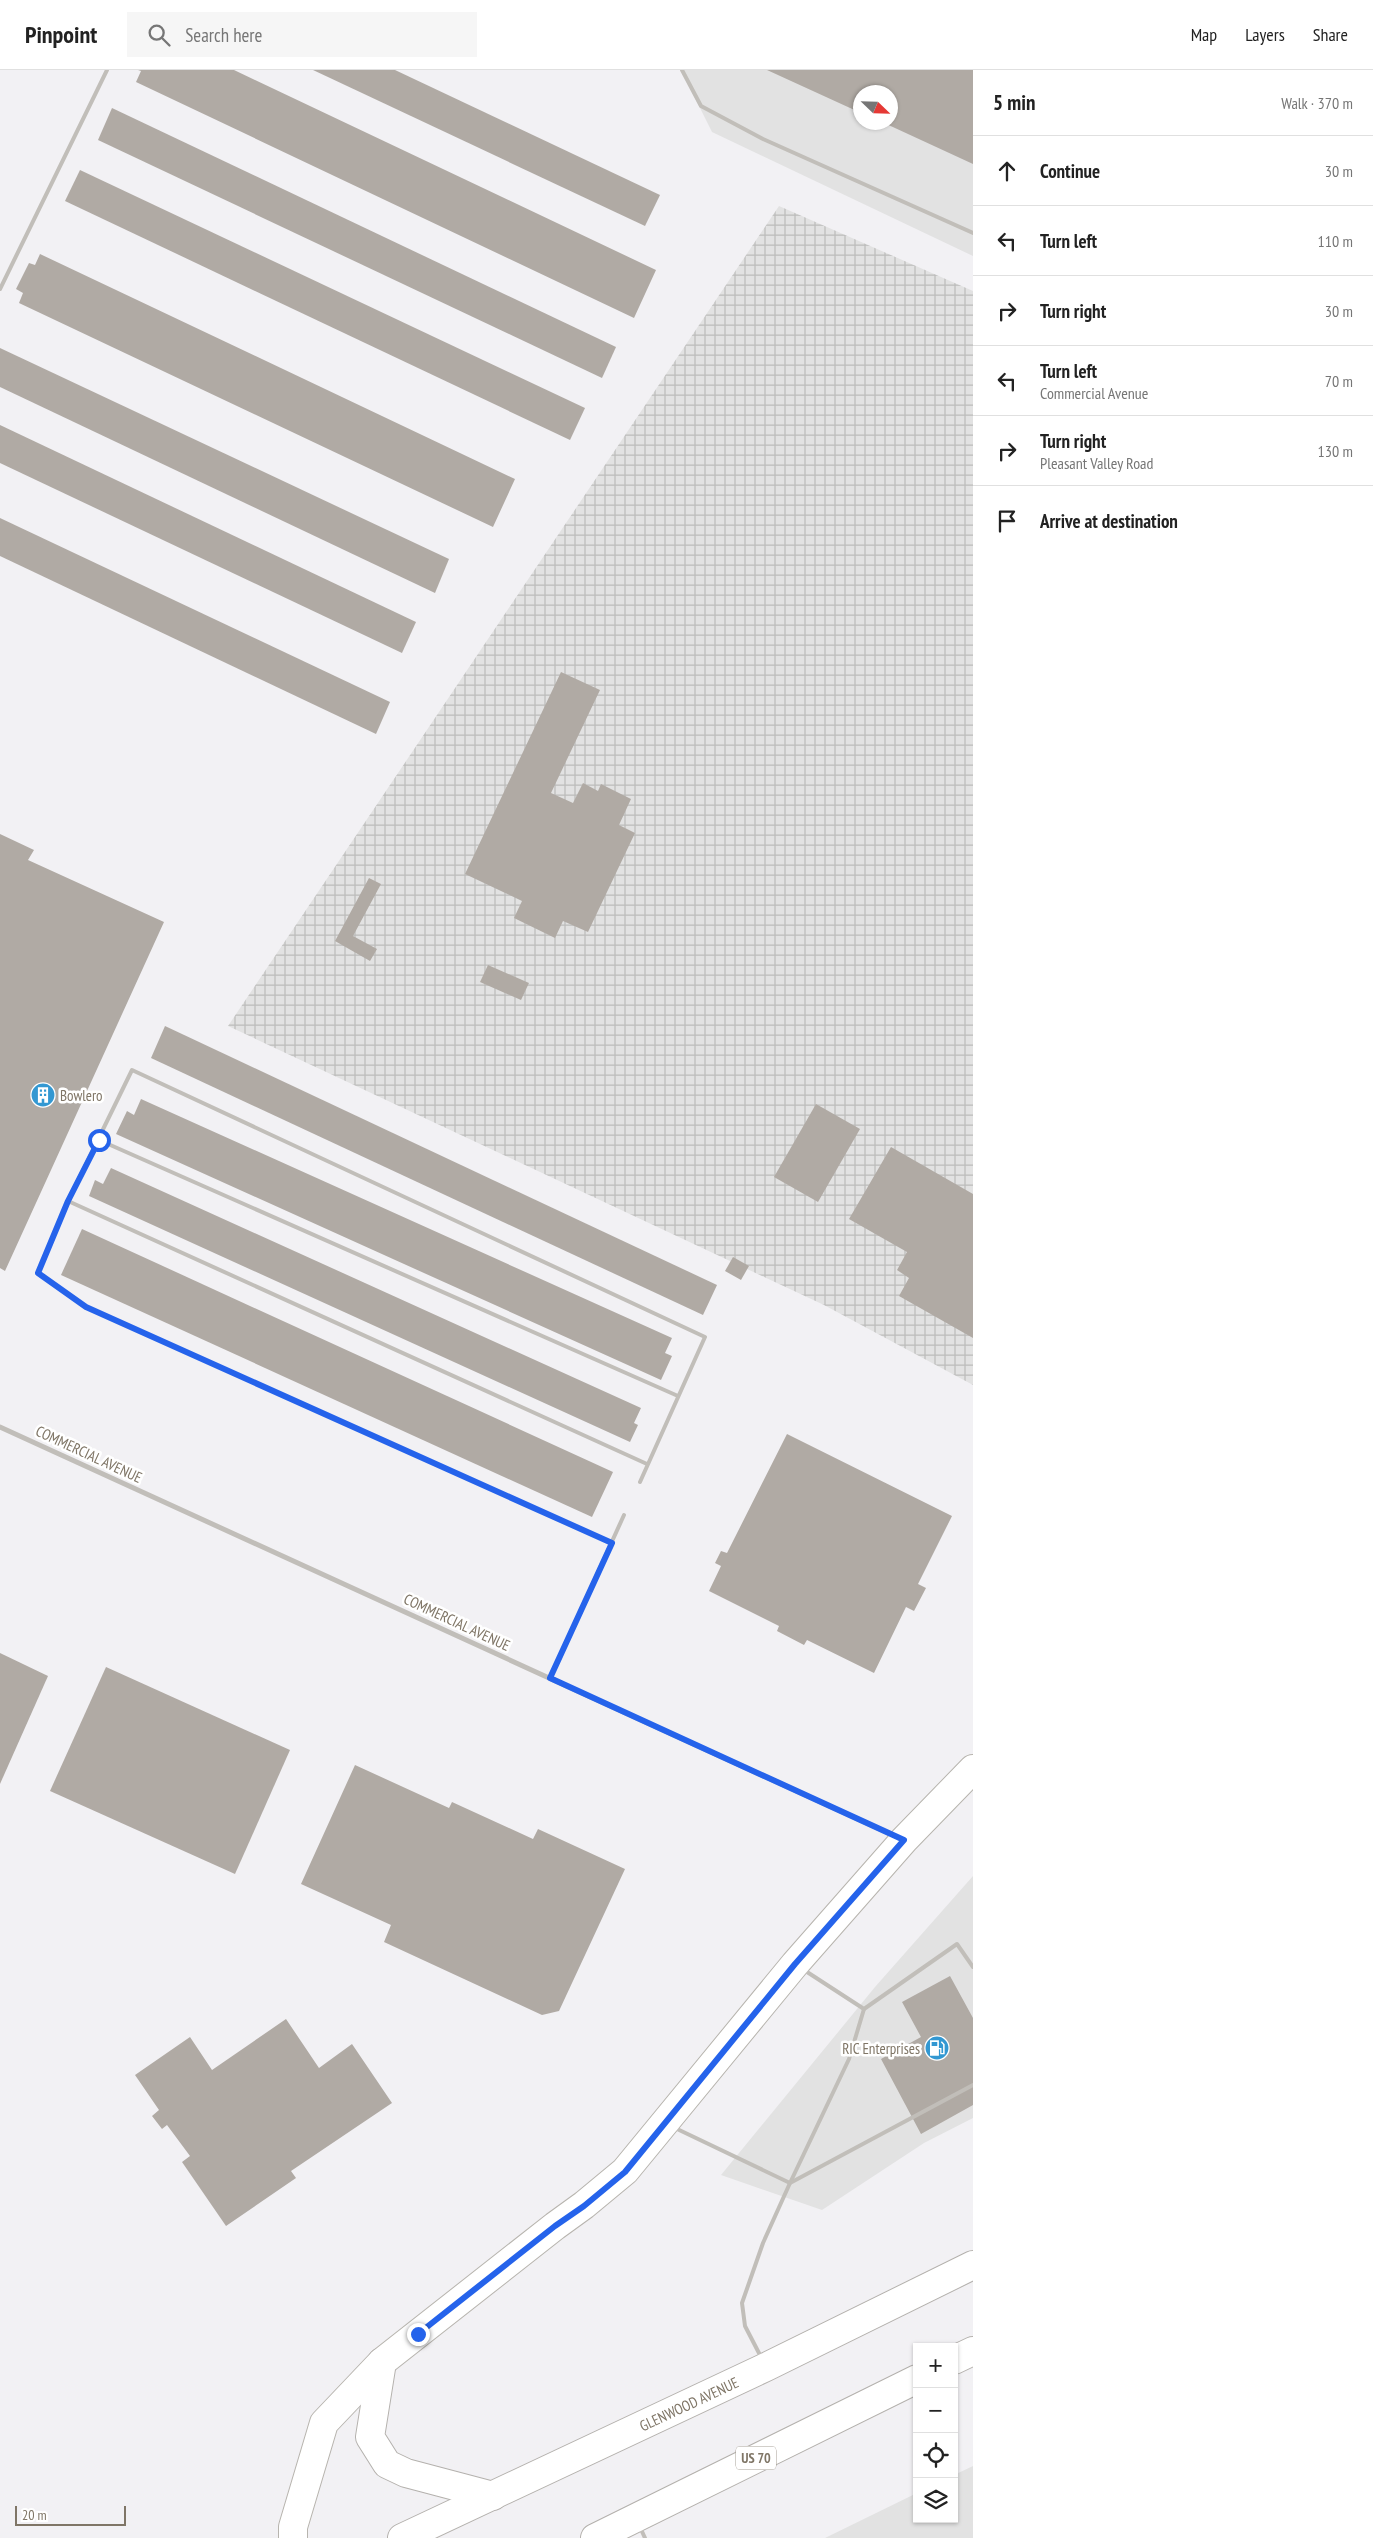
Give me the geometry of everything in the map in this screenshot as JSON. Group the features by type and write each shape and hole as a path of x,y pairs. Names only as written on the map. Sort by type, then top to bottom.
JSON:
{"main road":[{"path":"293,2538 293,2527 324,2423 382,2362 555,2226 584,2206 625,2172 795,1964 904,1840 973,1769"},
{"name":"GLENWOOD AVENUE","path":"402,2538 766,2367 973,2265"},
{"path":"958,2358 973,2351"},
{"path":"382,2362 370,2437 387,2464 406,2472 493,2496"},
{"name":"US 70","path":"595,2538 640,2528 913,2381"}],"street":[{"name":"COMMERCIAL AVENUE","path":"0,1427 904,1840"}],"lane":[{"path":"0,289 107,70"},
{"path":"682,70 701,106 763,139 973,233"},
{"path":"612,1543 86,1307 38,1273 68,1201 132,1070 705,1338 640,1482"},
{"path":"99,1140 678,1396"},
{"path":"68,1201 647,1464"},
{"path":"550,1678 624,1514"},
{"path":"766,2367 745,2326 742,2303 763,2243 849,2059 864,2009 957,1944 973,1967"},
{"path":"795,1964 864,2009"},
{"path":"790,2183 973,2085"},
{"path":"666,2124 790,2183"}],"shaded area":[{"path":"681,70 973,70 973,256 712,132"},
{"path":"779,206 973,291 973,1385 824,1305 228,1026"},
{"path":"973,1876 973,2118 924,2143 822,2210 721,2175 875,1987"},
{"path":"973,2466 973,2538 825,2538 913,2495 913,2523 958,2523 958,2473"}],"building":[{"path":"138,70 234,70 656,270 634,318 136,82 141,71"},
{"path":"313,70 395,70 660,195 645,226"},
{"path":"767,70 973,70 973,164 898,129 898,85 853,85 853,109"},
{"path":"112,108 616,347 602,378 98,140"},
{"path":"80,170 585,408 570,440 65,201"},
{"path":"40,254 515,479 493,527 19,303 23,293 16,289 29,263 35,265"},
{"path":"0,348 449,559 435,593 0,387"},
{"path":"0,425 416,622 402,653 0,463"},
{"path":"0,518 390,702 376,734 0,556"},
{"path":"561,672 600,690 551,793 573,803 583,783 598,791 601,784 631,799 619,825 635,833 588,932 563,921 555,938 514,918 522,901 465,874"},
{"name":"Bowlero","path":"0,834 34,850 28,860 164,922 5,1271 0,1268"},
{"path":"369,878 381,884 353,936 377,949 370,961 335,941"},
{"path":"488,965 529,983 521,1000 480,982"},
{"path":"165,1026 717,1285 703,1315 151,1058"},
{"path":"141,1099 672,1338 665,1353 672,1356 661,1380 116,1134 127,1111 134,1115"},
{"path":"816,1104 860,1129 818,1202 774,1177"},
{"path":"891,1147 973,1194 973,1338 899,1296 909,1278 897,1270 907,1252 849,1219"},
{"path":"111,1168 641,1408 634,1423 638,1425 630,1442 89,1196 95,1180 103,1184"},
{"path":"82,1229 613,1472 592,1517 61,1275"},
{"path":"733,1257 749,1266 741,1280 725,1271"},
{"path":"787,1434 952,1516 918,1584 926,1588 914,1611 906,1607 874,1673 807,1640 804,1645 777,1631 779,1626 709,1591 721,1566 715,1563 721,1551 727,1553"},
{"path":"0,1653 48,1676 0,1784"},
{"path":"106,1667 290,1750 235,1874 50,1791"},
{"path":"355,1765 449,1808 452,1802 533,1839 538,1829 625,1869 559,2011 542,2015 384,1942 391,1925 301,1884"},
{"name":"RIC Enterprises","path":"950,1976 973,2018 973,2105 921,2134 881,2059 921,2037 902,2002"},
{"path":"286,2019 319,2068 352,2044 392,2103 291,2171 296,2178 226,2226 182,2162 190,2156 167,2125 162,2129 152,2116 159,2110 135,2075 190,2037 212,2070"}],"place":[{"name":"Bowlero","path":"43,1095"},
{"name":"RIC Enterprises","path":"937,2048"}],"route":[{"path":"99,1140 68,1201 38,1273 86,1307 612,1543 550,1678 904,1840 795,1964 625,2172 584,2206 555,2226 418,2334"}]}
